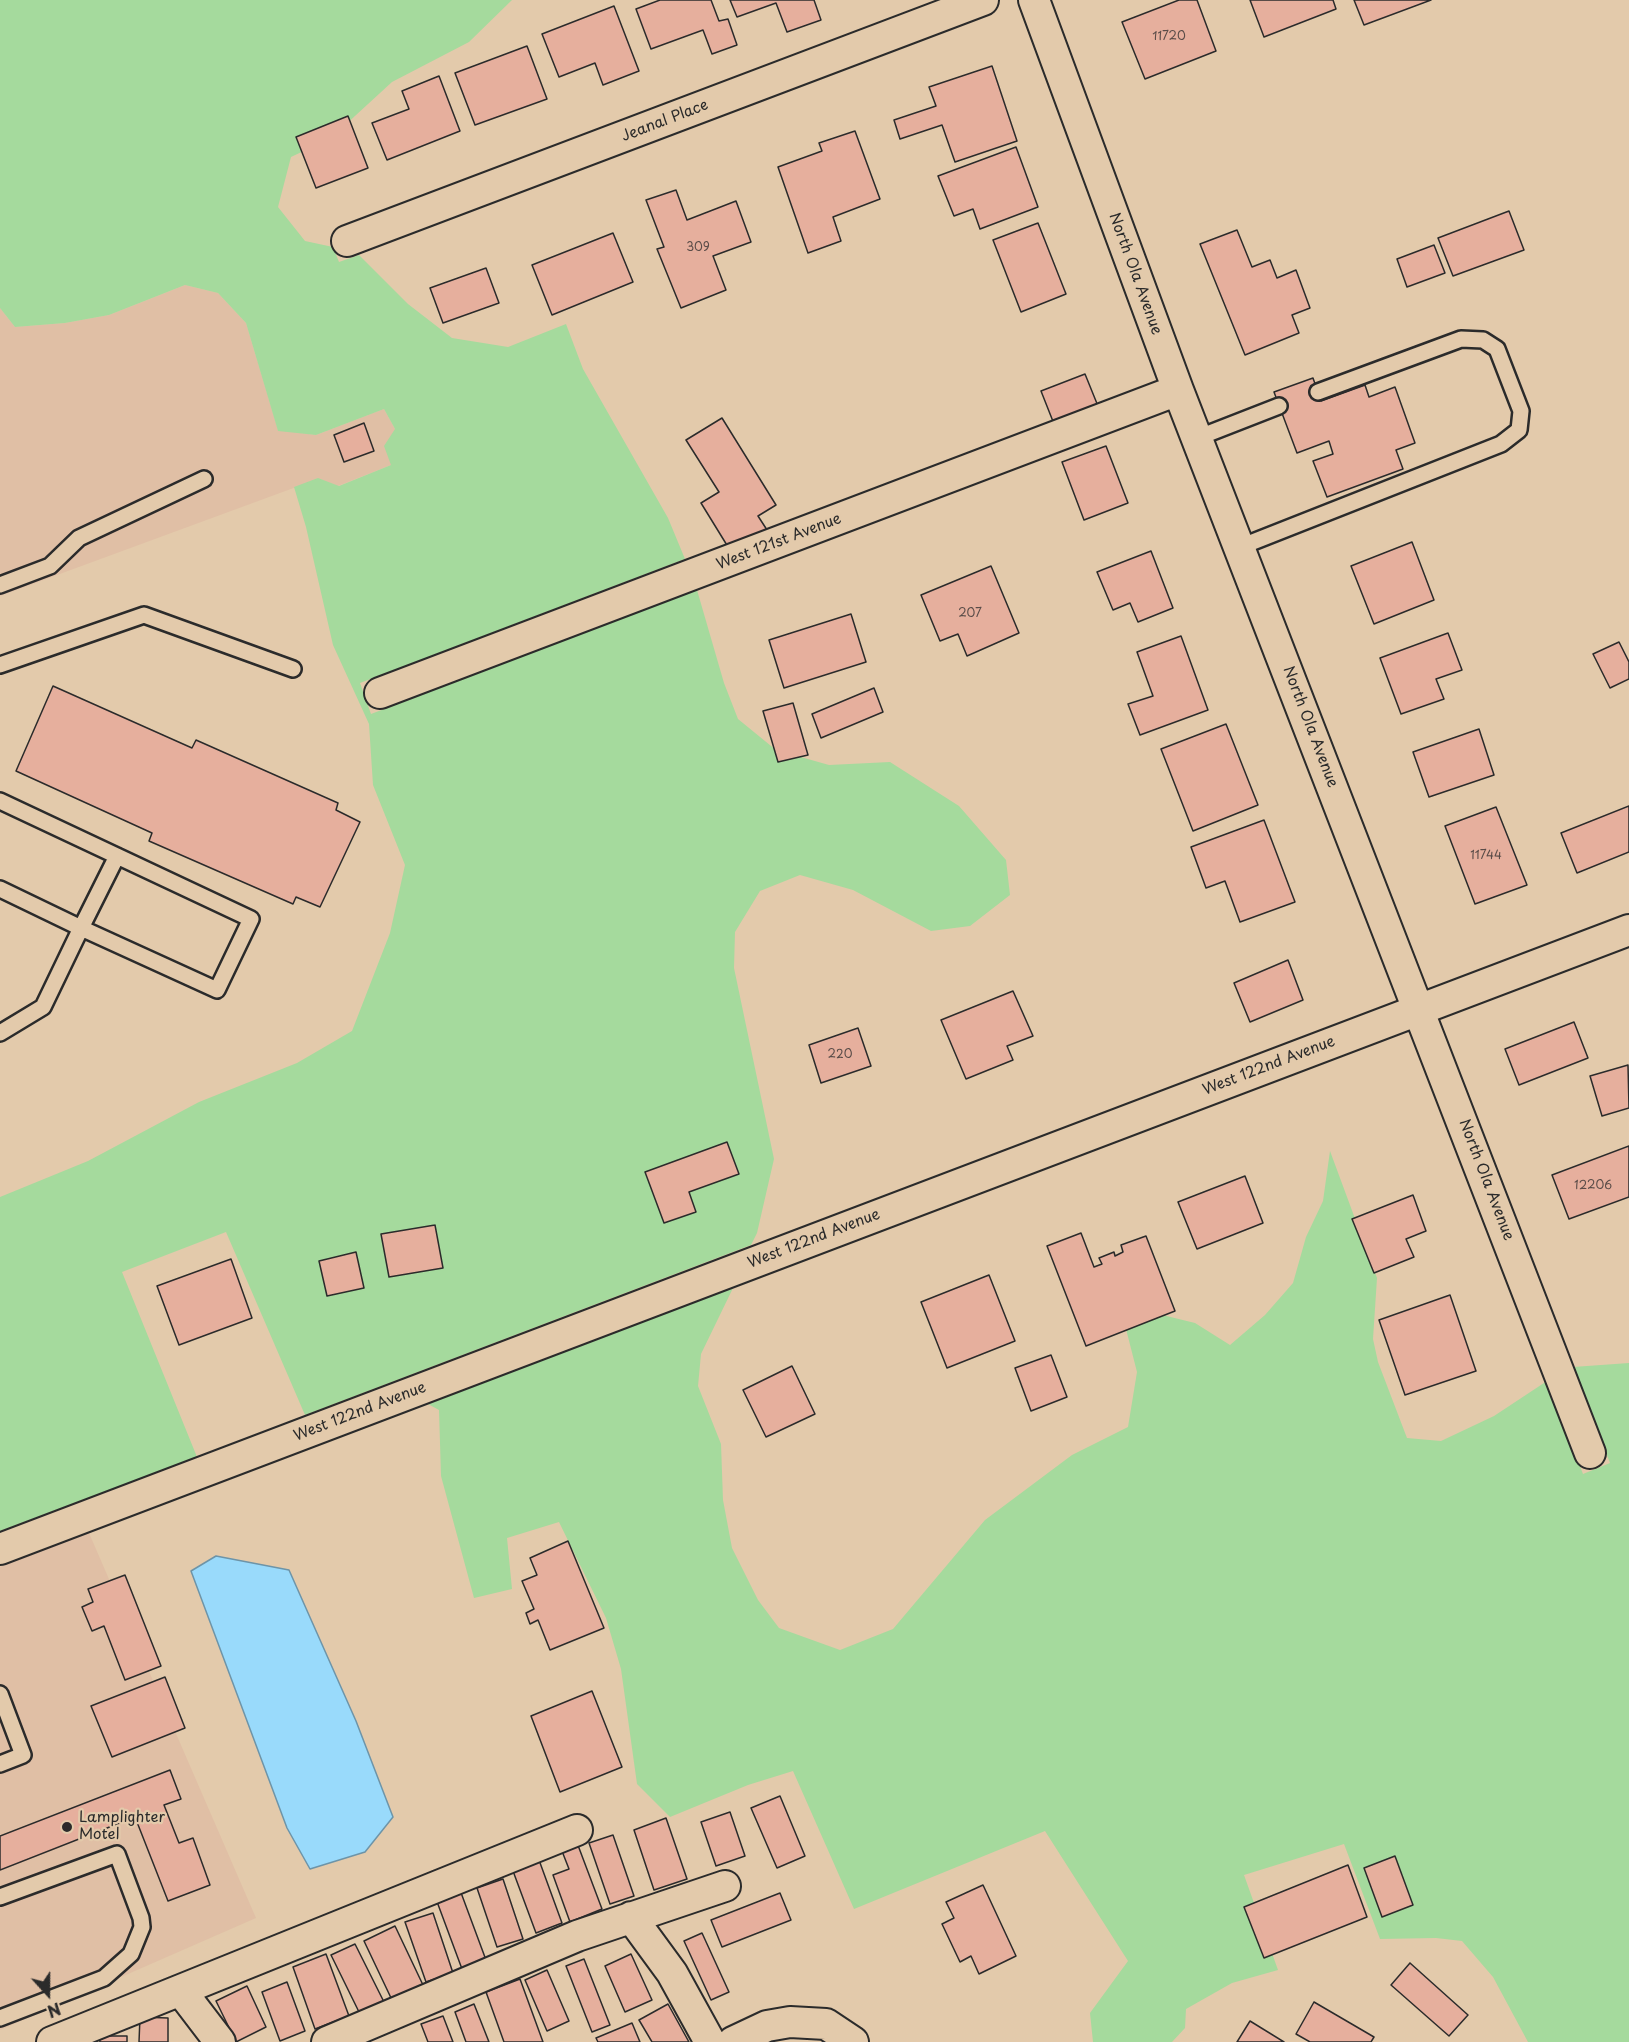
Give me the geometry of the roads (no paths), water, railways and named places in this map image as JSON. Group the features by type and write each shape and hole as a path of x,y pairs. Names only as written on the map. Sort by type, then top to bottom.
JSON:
{"street":[{"name":"Jeanal Place","path":"347,241 983,0"},
{"name":"North Ola Avenue","path":"1034,0 1178,390 1420,1009 1590,1453"},
{"name":"West 121st Avenue","path":"380,693 1178,390"},
{"name":"West 122nd Avenue","path":"0,1549 1629,930"},
{"path":"52,2042 577,1830"},
{"path":"327,2042 577,1936 725,1886"},
{"path":"630,1917 672,1973 710,2042"},
{"path":"181,1991 220,2042"},
{"path":"733,2042 767,2026 790,2022 826,2024 853,2042"}],"lane":[{"path":"1240,547 1501,444 1519,430 1521,411 1497,349 1483,340 1461,339 1318,392"},
{"path":"1197,438 1279,406"},
{"path":"0,585 50,566 79,538 204,478"},
{"path":"0,665 144,615 293,669"},
{"path":"0,801 251,919 217,990 0,889"},
{"path":"0,1033 43,1006 117,856"},
{"path":"0,1694 23,1755 0,1764"},
{"path":"0,1897 117,1854 141,1918 142,1927 131,1954 104,1978 0,2018"}],"water":[{"path":"216,1556 289,1570 356,1721 393,1817 365,1852 310,1869 287,1828 191,1571"}],"place":[{"name":"Lamplighter Motel","path":"67,1827"}]}
